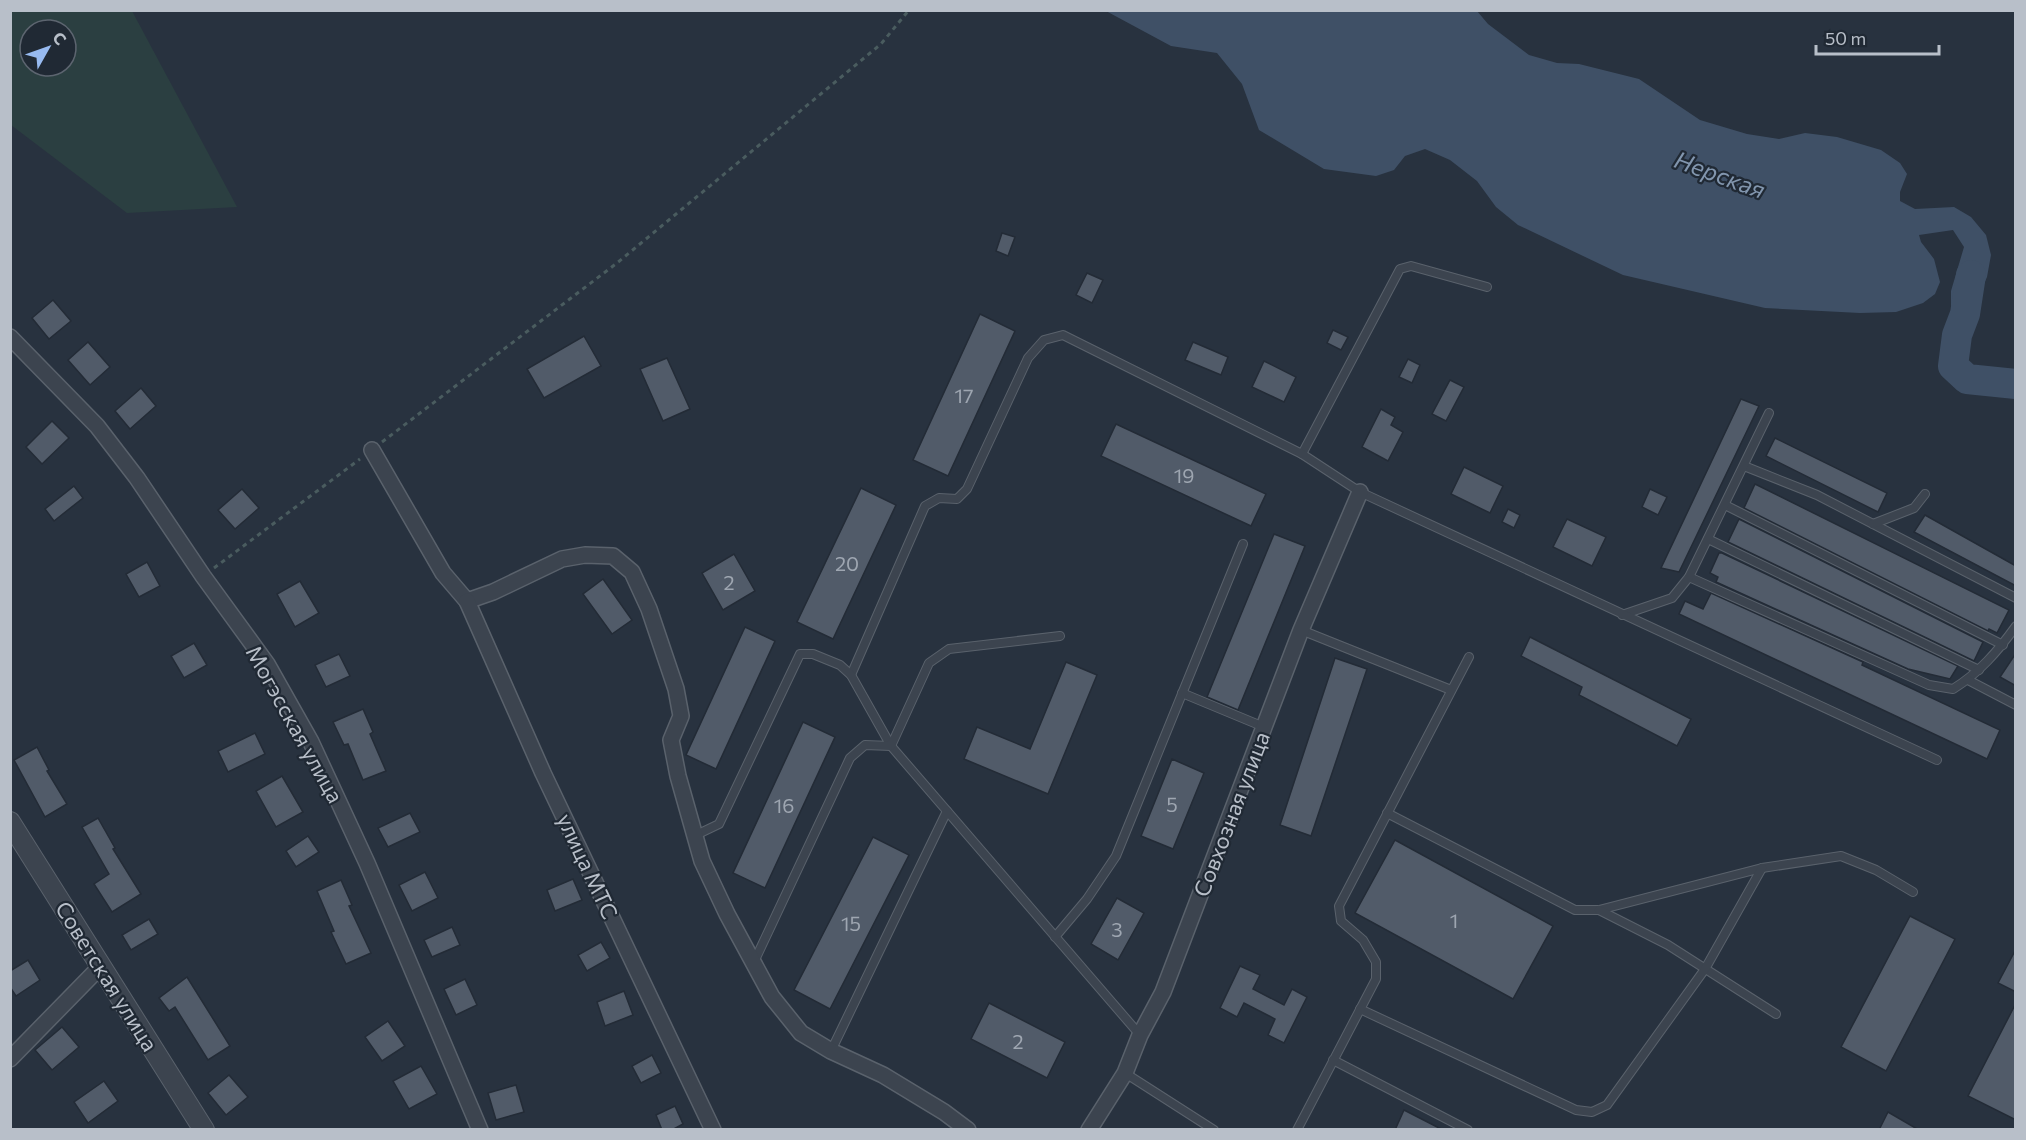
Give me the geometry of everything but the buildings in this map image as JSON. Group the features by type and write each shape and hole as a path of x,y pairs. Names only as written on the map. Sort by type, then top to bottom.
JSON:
{"street":[{"name":"Могэсская улица","path":"10,337 96,426 137,478 203,576 267,664 311,742 367,863 480,1130"},
{"name":"улица МТС","path":"372,450 443,573 467,601 543,773 713,1130"},
{"name":"Совхозная улица","path":"1089,1130 1125,1073 1140,1035 1163,992 1301,630 1360,492"},
{"path":"467,601 493,592 562,559 585,555 613,556 632,572 649,609 676,689 681,716 671,740 678,776 702,861 727,914 772,997 801,1033 831,1051 883,1075 944,1112 968,1130"},
{"name":"Советская улица","path":"10,822 204,1130"},
{"path":"10,1059 101,966"}],"lane":[{"path":"1302,454 1400,269 1411,266 1487,287"},
{"path":"851,675 925,506 939,498 957,499 967,489 1028,358 1044,340 1063,334 1302,454 1360,492 1936,760"},
{"path":"1622,615 1672,598 1689,577 1769,413"},
{"path":"1743,466 1817,495 2016,598"},
{"path":"1873,524 1914,507 1925,494"},
{"path":"1725,505 2003,645"},
{"path":"1708,539 1979,669"},
{"path":"1055,937 1087,899 1116,856 1244,544"},
{"path":"1689,577 1929,686 1953,689 1968,680 2014,632"},
{"path":"1301,630 1451,690"},
{"path":"891,746 929,663 949,649 1060,636"},
{"path":"694,836 719,824 800,654 813,654 840,665 851,675 891,746 1140,1035"},
{"path":"1297,1130 1376,979 1376,962 1363,940 1341,921 1339,906 1469,657"},
{"path":"1968,680 2016,705"},
{"path":"1182,693 1264,727"},
{"path":"754,963 850,758 865,745 891,746"},
{"path":"831,1051 947,811"},
{"path":"1387,813 1575,910 1599,910 1762,868 1841,856 1876,870 1913,892"},
{"path":"1360,1009 1576,1110 1592,1112 1607,1105 1705,969 1762,868"},
{"path":"1599,910 1668,945 1776,1014"},
{"path":"1333,1060 1468,1130"},
{"path":"1125,1073 1214,1130"}],"path":[{"path":"203,576 617,263 881,44 909,10"}],"green space":[{"path":"10,11 132,11 237,207 127,213 11,125"}],"water":[{"path":"1106,11 1477,11 1488,24 1529,55 1557,63 1579,64 1639,79 1700,120 1747,134 1779,139 1805,133 1837,137 1881,150 1900,163 1907,174 1900,192 1900,201 1915,209 1954,207 1971,217 1986,235 1991,255 1987,277 1972,311 1965,314 1951,309 1951,291 1964,247 1953,230 1919,235 1921,242 1934,259 1940,282 1935,294 1923,303 1896,312 1860,313 1765,308 1623,275 1518,225 1496,207 1477,181 1450,160 1425,149 1405,156 1394,170 1376,176 1324,169 1259,130 1242,84 1217,53 1171,46"}],"waterway":[{"name":"Нерская","path":"1971,275 1965,314 1957,335 1953,366 1967,379 2016,384"}]}
